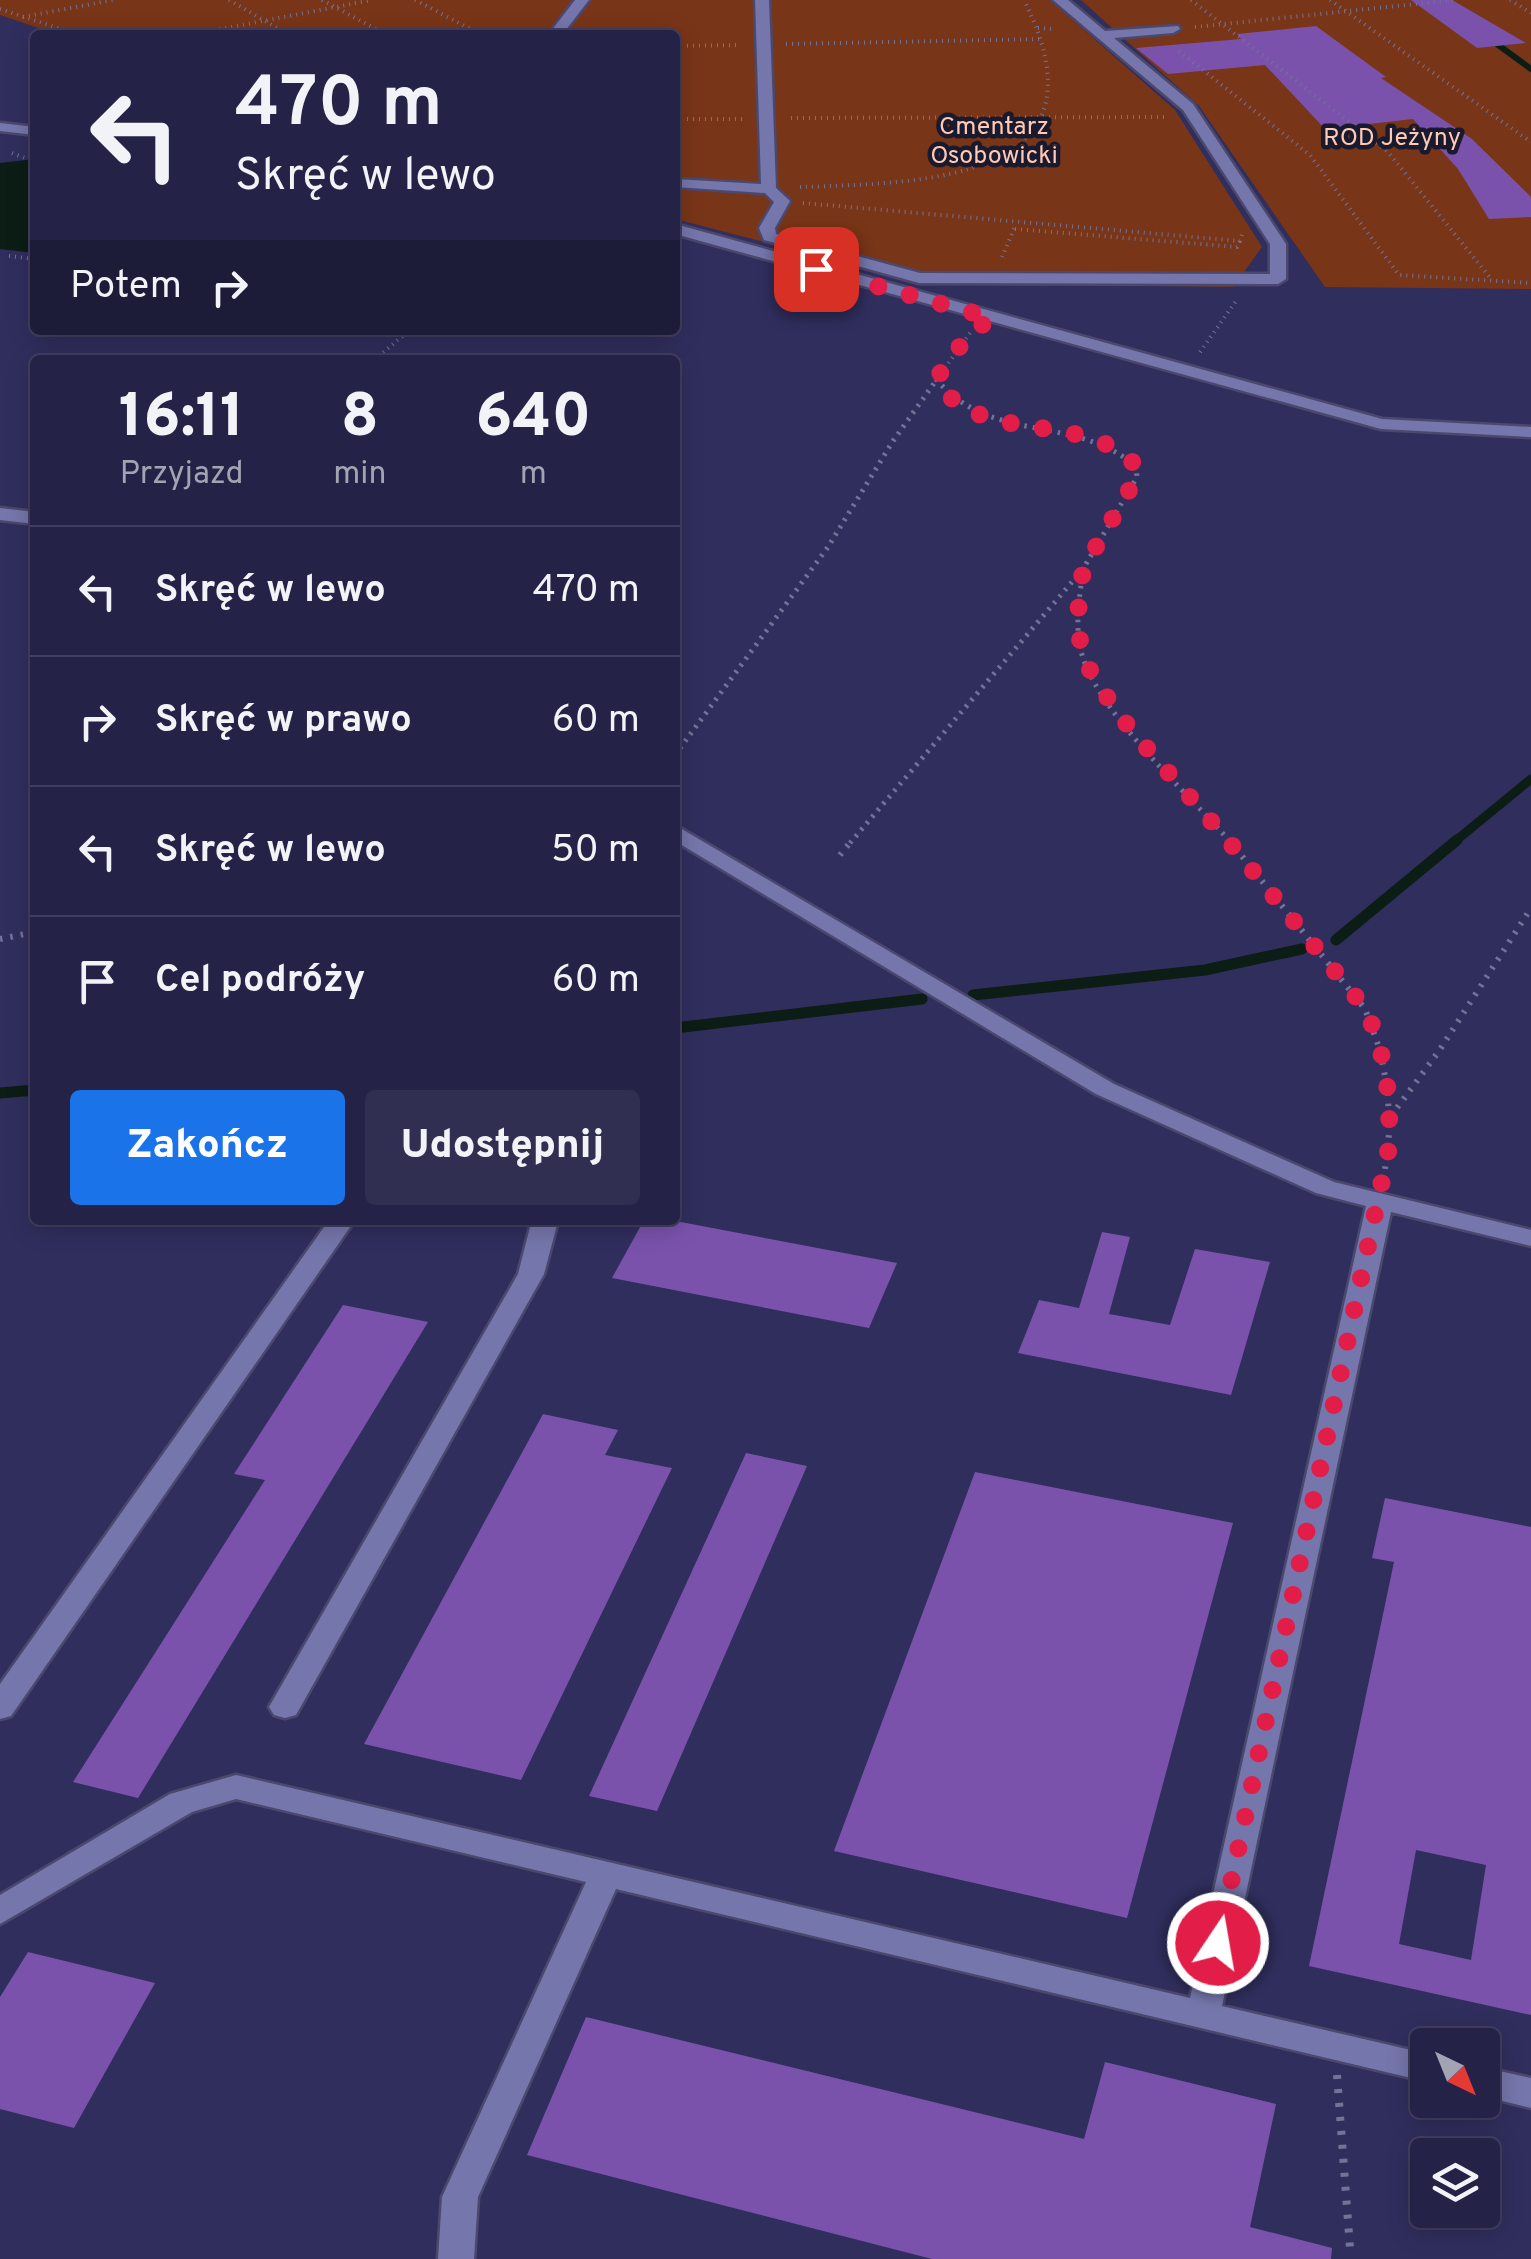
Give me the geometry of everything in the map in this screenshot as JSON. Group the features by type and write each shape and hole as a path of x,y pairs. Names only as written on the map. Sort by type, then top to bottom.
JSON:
{"lane":[{"path":"559,30 582,0"},
{"path":"762,0 769,189"},
{"path":"680,183 769,189 782,200 767,228 769,237 919,278 1278,279 1278,244 1188,107 1060,0"},
{"path":"1100,35 1174,29"},
{"path":"0,127 30,131"},
{"path":"680,230 1381,424 1436,430 1531,432"},
{"path":"0,514 30,517"},
{"path":"680,835 1106,1089 1325,1188 1531,1238"},
{"path":"1202,2016 1380,1201"},
{"path":"0,1708 338,1225"},
{"path":"285,1707 531,1274 544,1225"},
{"path":"0,1911 181,1804 236,1787 1410,2064"},
{"path":"456,2259 460,2197 605,1876"},
{"path":"1500,2086 1531,2093"}],"path":[{"path":"24,17 113,0"},
{"path":"229,0 281,30"},
{"path":"322,0 378,30"},
{"path":"215,30 372,0"},
{"path":"414,0 472,30"},
{"path":"769,189 904,182 956,174 1009,154 1042,117 1050,81 1042,39 1024,0"},
{"path":"1191,0 1388,152 1493,281"},
{"path":"1330,0 1531,142"},
{"path":"1174,29 1454,0"},
{"path":"1510,0 1531,13"},
{"path":"0,9 64,30"},
{"path":"1038,28 1061,32"},
{"path":"1156,31 1310,155 1399,276 1531,283"},
{"path":"680,46 1042,39"},
{"path":"680,120 1169,116 1159,105"},
{"path":"790,201 1240,241"},
{"path":"1015,229 1237,248 1244,230"},
{"path":"9,256 30,258"},
{"path":"1186,371 1245,287"},
{"path":"680,748 828,547 892,440 936,379 969,334 992,318"},
{"path":"380,355 404,335"},
{"path":"840,855 1083,569 1137,477 1136,466 1113,447 978,414 953,402 936,379"},
{"path":"1083,569 1078,613 1081,653 1097,683 1131,730 1226,838 1365,1008 1378,1038 1391,1117 1380,1201"},
{"path":"1391,1117 1439,1052 1531,908"},
{"path":"0,939 30,933"},
{"path":"1340,2046 1336,2084 1350,2248"}],"green space":[{"name":"Cmentarz Osobowicki","path":"0,0 1050,0 1175,110 1262,247 1233,287 924,283 680,220 680,30 44,30 0,15"},
{"name":"ROD Jeżyny","path":"1081,0 1531,0 1531,289 1325,287 1199,106"}],"shaded area":[{"path":"30,160 30,252 0,249 0,163"}],"building":[{"path":"1411,0 1452,0 1526,43 1477,48"},
{"path":"1316,26 1386,77 1381,78 1472,139 1531,197 1531,217 1489,219 1458,169 1413,119 1325,129 1265,65 1168,74 1136,48 1241,39 1237,34"},
{"path":"680,1222 897,1263 869,1328 612,1278 641,1225 680,1225"},
{"path":"1102,1232 1130,1237 1109,1314 1170,1325 1195,1249 1270,1262 1231,1395 1018,1353 1039,1300 1079,1308"},
{"path":"343,1305 428,1322 138,1798 73,1782 265,1480 234,1474"},
{"path":"543,1414 618,1430 605,1455 672,1468 521,1780 364,1744"},
{"path":"746,1453 807,1466 657,1811 589,1796"},
{"path":"975,1472 1233,1523 1127,1918 834,1851"},
{"path":"1385,1498 1531,1527 1531,2015 1309,1966 1394,1562 1372,1558","holes":["1416,1850 1486,1865 1471,1960 1399,1944"]},
{"path":"28,1952 155,1983 74,2128 0,2109 0,1997"},
{"path":"586,2017 1084,2139 1105,2062 1276,2104 1250,2227 1332,2248 1331,2259 932,2259 527,2155"}],"waterway":[{"path":"1490,39 1531,69"},
{"path":"1453,843 1531,779"},
{"path":"1336,940 1457,840"},
{"path":"973,995 1205,970 1302,949"},
{"path":"680,1027 922,999"},
{"path":"0,1093 30,1090"}],"route":[{"path":"816,269 992,318 969,334 936,379 945,394 978,414 1092,439 1113,447 1136,466 1137,477 1083,569 1078,613 1081,653 1131,730 1226,838 1365,1008 1378,1038 1391,1117 1380,1201 1218,1943"}]}
